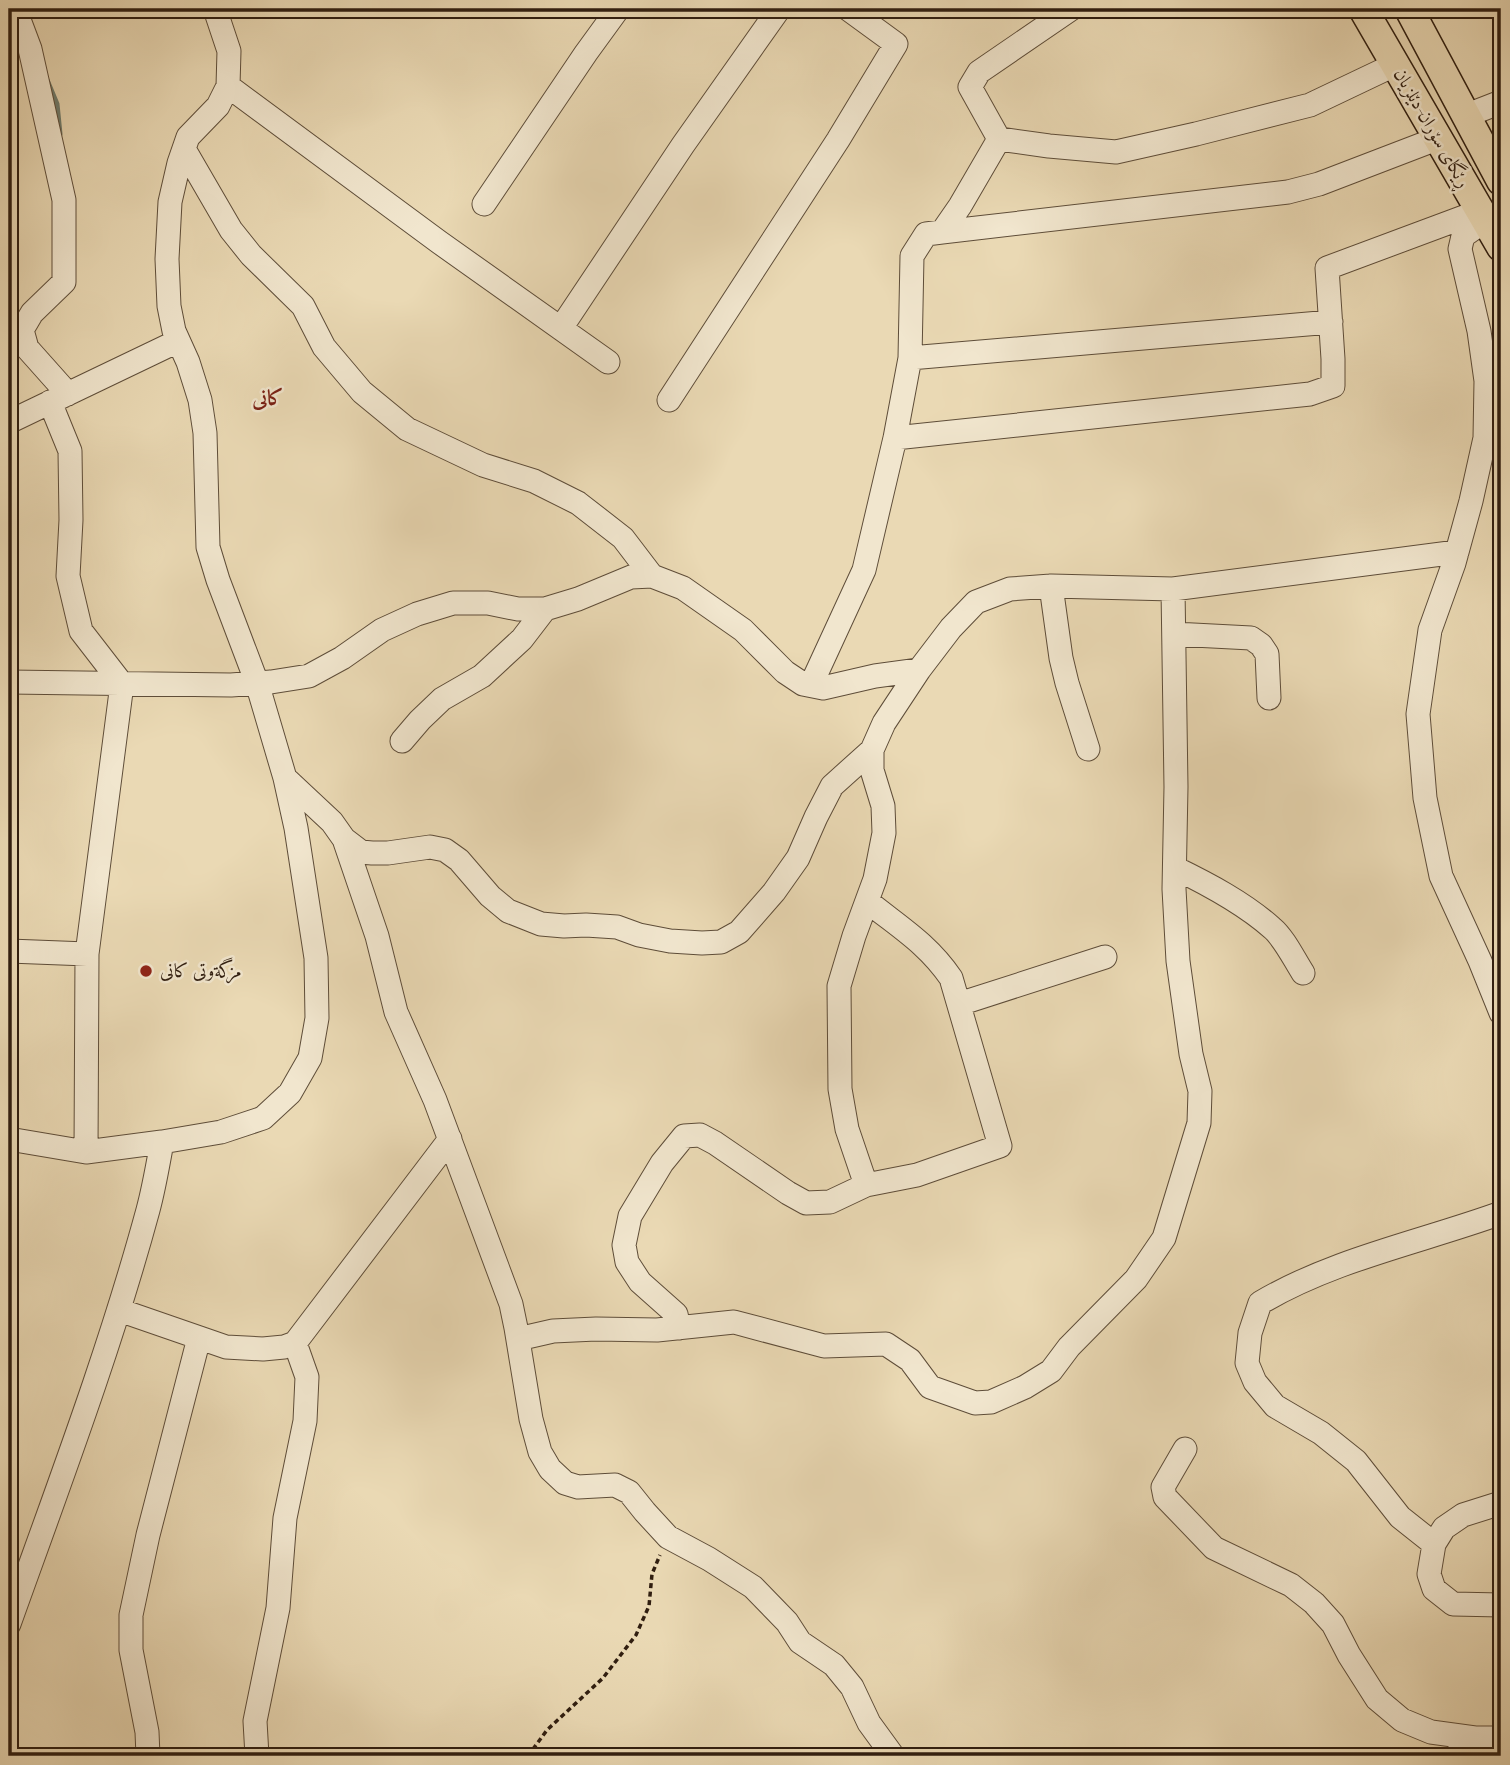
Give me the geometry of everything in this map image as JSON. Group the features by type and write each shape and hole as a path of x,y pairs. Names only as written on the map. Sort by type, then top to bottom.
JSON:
{"main road":[{"name":"ڕێگای سۆران-دێلزیان","path":"1363,9 1501,247"},
{"name":"ڕێگای سۆران-دێلزیان","path":"1409,9 1501,181"}],"street":[{"path":"15,9 30,49 64,200 64,282 32,313 22,330 27,348 59,398 70,452 68,576 81,631 122,684 87,954 86,1152"},
{"path":"9,1139 86,1152 221,1132 263,1118 290,1093 310,1058 317,1017 316,958 296,828 285,778 257,683 208,547 205,433 200,400 188,362 174,331 169,306 167,260 170,202 178,163 188,137 218,106 228,86 229,51 215,9"},
{"path":"484,204 618,9"},
{"path":"561,328 683,145 779,9"},
{"path":"669,400 897,44 848,9"},
{"path":"999,139 970,87 979,72 1071,9"},
{"path":"999,139 1115,152 1310,105 1394,65"},
{"path":"228,86 439,242 608,362"},
{"path":"1465,116 1501,102"},
{"path":"811,685 864,570 895,438 910,358 912,256 926,234 1289,192 1319,184 1440,138"},
{"path":"942,232 999,139"},
{"path":"184,149 232,230 251,255 303,306 324,347 362,392 407,429 484,465 534,481 578,503 623,538 652,576"},
{"path":"895,438 1310,394 1333,386 1334,359 1327,268 1483,215"},
{"path":"1483,215 1463,236 1460,249 1479,331 1486,381 1486,438 1457,552 1430,630 1418,714 1425,798 1441,876 1495,981 1501,1013"},
{"path":"910,358 1331,323"},
{"path":"9,422 178,341"},
{"path":"866,1185 847,1129 840,1088 839,986 875,879 884,833 883,806 872,770 872,750 884,723 951,628 976,602 1010,589 1051,586 1173,589 1457,552"},
{"path":"9,682 231,685 309,676 382,631 417,614 453,604 488,603 518,609 545,609 578,599 631,577 652,576 683,588 743,630 785,671 803,684 823,688 875,676 919,670"},
{"path":"1051,586 1061,658 1088,749"},
{"path":"518,1339 553,1331 657,1330 734,1322 824,1346 886,1344 910,1360 930,1387 975,1403 991,1402 1025,1387 1051,1371 1069,1347 1136,1279 1164,1238 1199,1123 1200,1091 1191,1054 1178,961 1173,589"},
{"path":"402,741 442,699 482,676 522,639 545,609"},
{"path":"1174,634 1251,638 1267,653 1269,698"},
{"path":"344,839 361,852 388,853 430,847 445,850 459,860 508,911 541,924 617,927 639,935 670,941 721,942 739,932 774,892 798,858 832,786 872,750"},
{"path":"285,778 332,822 344,839 377,936 396,1012 435,1100 510,1304 531,1419 540,1452 550,1469 565,1483 578,1487 615,1485 629,1492 668,1537 752,1587 787,1622 800,1642 834,1665 852,1686 869,1723 892,1756"},
{"path":"1175,867 1206,883 1274,929 1303,973"},
{"path":"679,1328 676,1314 640,1282 627,1262 624,1245 630,1216 662,1163 684,1136 700,1135 715,1143 806,1203 830,1202 866,1185 917,1175 1000,1146 951,978 921,942 867,901"},
{"path":"9,951 87,954"},
{"path":"959,1004 1105,957"},
{"path":"119,1310 226,1347 263,1349 295,1343 450,1139"},
{"path":"9,1624 119,1310 149,1207 162,1142"},
{"path":"1434,1544 1400,1517 1356,1461 1321,1433 1275,1406 1255,1382 1247,1363 1251,1333 1260,1303 1284,1288 1339,1266 1501,1213"},
{"path":"148,1756 147,1732 131,1650 131,1615 148,1535 199,1338"},
{"path":"257,1756 256,1721 278,1608 285,1518 305,1421 307,1377 295,1343"},
{"path":"1185,1449 1163,1488 1165,1497 1214,1548 1291,1584 1314,1604 1333,1625 1377,1699 1402,1720 1461,1746 1501,1738"},
{"path":"1501,1503 1463,1515 1444,1528 1434,1544 1429,1574 1434,1589 1453,1604 1501,1605"}],"path":[{"path":"528,1756 547,1730 603,1678 636,1635 649,1606 652,1574 668,1537"}],"waterway":[{"path":"47,80 57,104 60,134"}],"place":[{"name":"مزگةوتی کانی","path":"146,971"}],"district":[{"name":"کانی","path":"268,398"}]}
